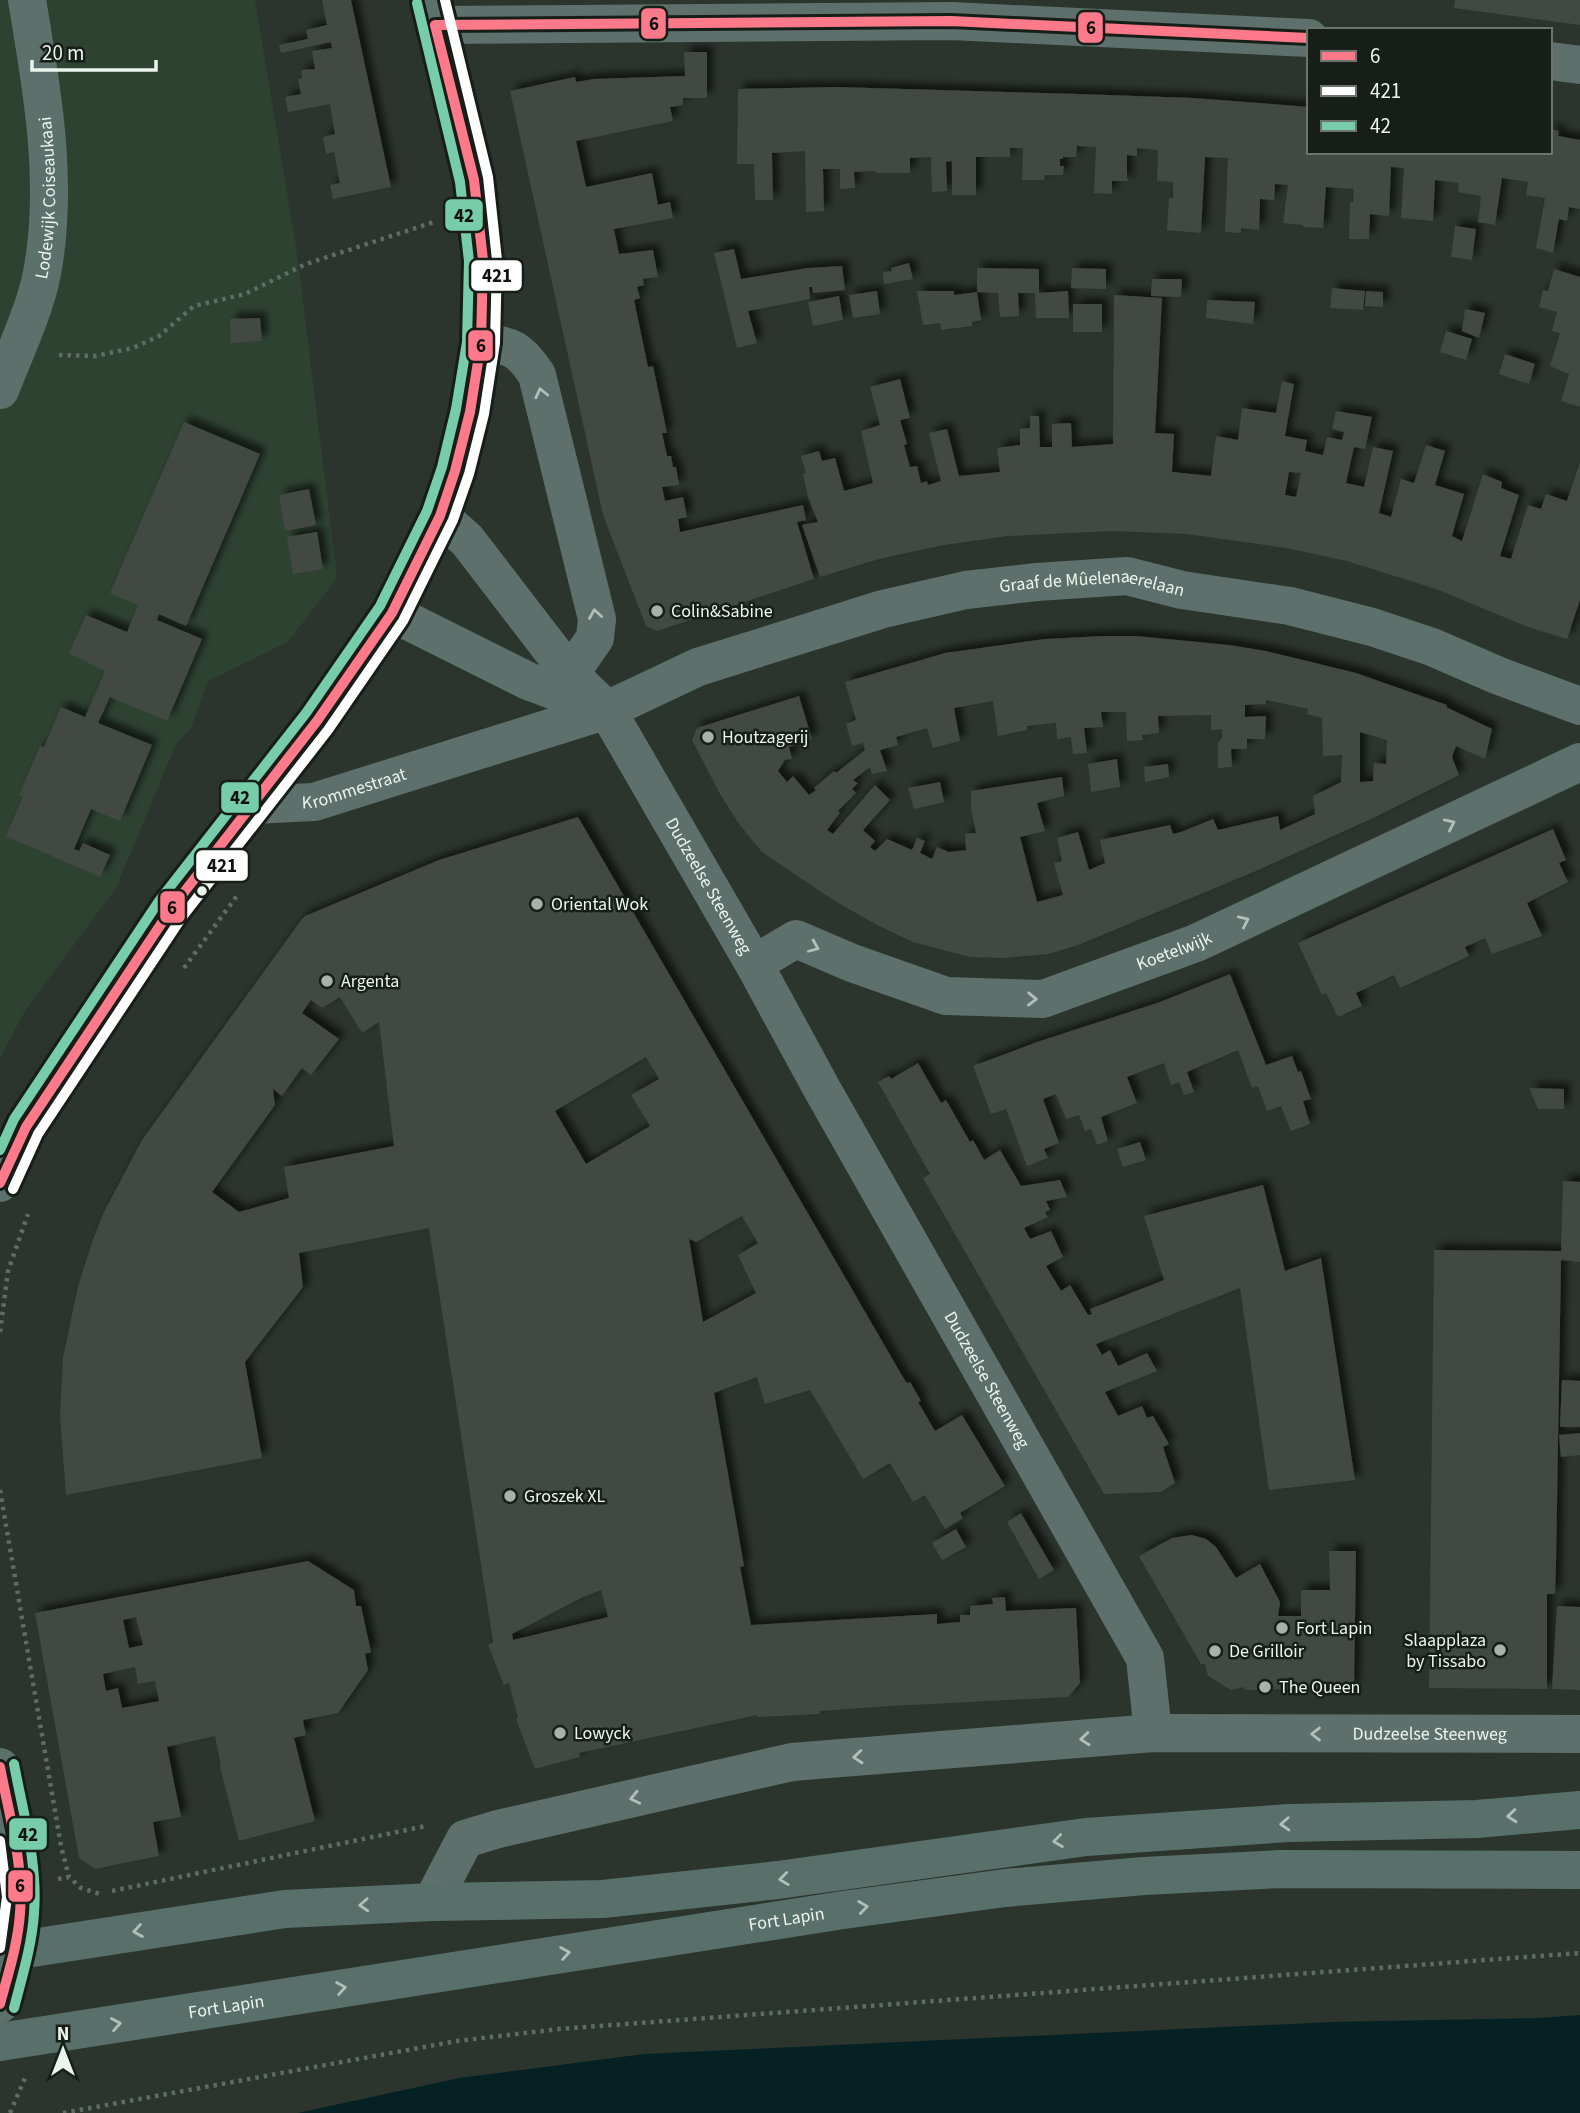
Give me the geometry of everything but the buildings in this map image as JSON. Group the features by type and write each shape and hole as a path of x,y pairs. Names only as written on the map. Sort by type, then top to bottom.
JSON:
{"main road":[{"name":"Lodewijk Coiseaukaai","path":"6,374 42,275 47,225 48,161 43,97 27,0"},
{"path":"0,1183 13,1118 317,721 392,613 440,516 470,412 481,343 483,260 474,180 433,12"},
{"path":"0,1767 19,1886 20,1912 7,1952 0,2004"},
{"path":"7,1952 285,1909 432,1902 603,1899 778,1880 1086,1837 1289,1824 1477,1819 1580,1810"},
{"name":"Fort Lapin","path":"0,2042 748,1925 1005,1888 1281,1868 1580,1870"}],"street":[{"path":"433,12 951,22 1307,38"},
{"path":"1552,61 1580,65"},
{"path":"481,343 513,348 527,360 537,375 597,619 595,638 570,674"},
{"name":"Dudzeelse Steenweg","path":"440,516 467,540 570,674 607,709 754,964 1145,1658 1153,1733 1580,1734"},
{"name":"Graaf de Mûelenaerelaan","path":"607,709 698,667 883,609 966,590 1126,576 1182,590 1290,606 1372,627 1432,647 1499,676 1580,706"},
{"path":"392,613 528,681 607,709"},
{"name":"Krommestraat","path":"251,805 314,802 607,709"},
{"name":"Koetelwijk","path":"754,964 796,939 852,963 946,996 1043,999 1196,943 1580,762"},
{"path":"432,1902 465,1839 498,1829 792,1762 1153,1733"}],"path":[{"path":"6,374 44,354 95,356 134,348 159,336 194,306 244,294 306,264 448,218"},
{"path":"181,973 244,886"},
{"path":"0,1332 8,1271 30,1207"},
{"path":"0,1490 61,1846 69,1877"},
{"path":"63,2113 457,2040 559,2029 1580,1953"}],"shaded area":[{"path":"0,0 255,0 297,253 337,578 288,642 208,681 191,728 176,744 116,888 26,1009 0,1058"}],"water":[{"path":"1580,2015 1580,2113 298,2113 459,2078 644,2054 1332,2022"}],"transit line":[{"name":"421","path":"13,1189 38,1134 182,917 328,730 403,621 453,520 469,474 484,414 495,343 497,260 488,177 445,0"},
{"name":"42","path":"0,1150 14,1119 159,901 306,713 380,606 427,511 442,467 456,409 467,342 469,261 460,182 417,3"},
{"name":"6","path":"435,25 951,21 1307,38"},
{"name":"6","path":"0,1183 26,1127 171,909 317,721 392,613 440,516 470,412 481,343 483,260 474,180 435,25"},
{"name":"42","path":"14,1764 29,1838 35,1894 31,1937 14,2008"},
{"name":"6","path":"0,1767 15,1840 21,1895 17,1936 0,2004"},
{"name":"421","path":"0,1841 7,1897 0,1948"}],"place":[{"name":"Colin&Sabine","path":"657,611"},
{"name":"Houtzagerij","path":"708,737"},
{"name":"Oriental Wok","path":"537,904"},
{"name":"Argenta","path":"327,981"},
{"name":"Groszek XL","path":"510,1496"},
{"name":"Fort Lapin","path":"1282,1628"},
{"name":"Slaapplaza by Tissabo","path":"1500,1650"},
{"name":"De Grilloir","path":"1215,1651"},
{"name":"The Queen","path":"1265,1687"},
{"name":"Lowyck","path":"560,1733"}]}
